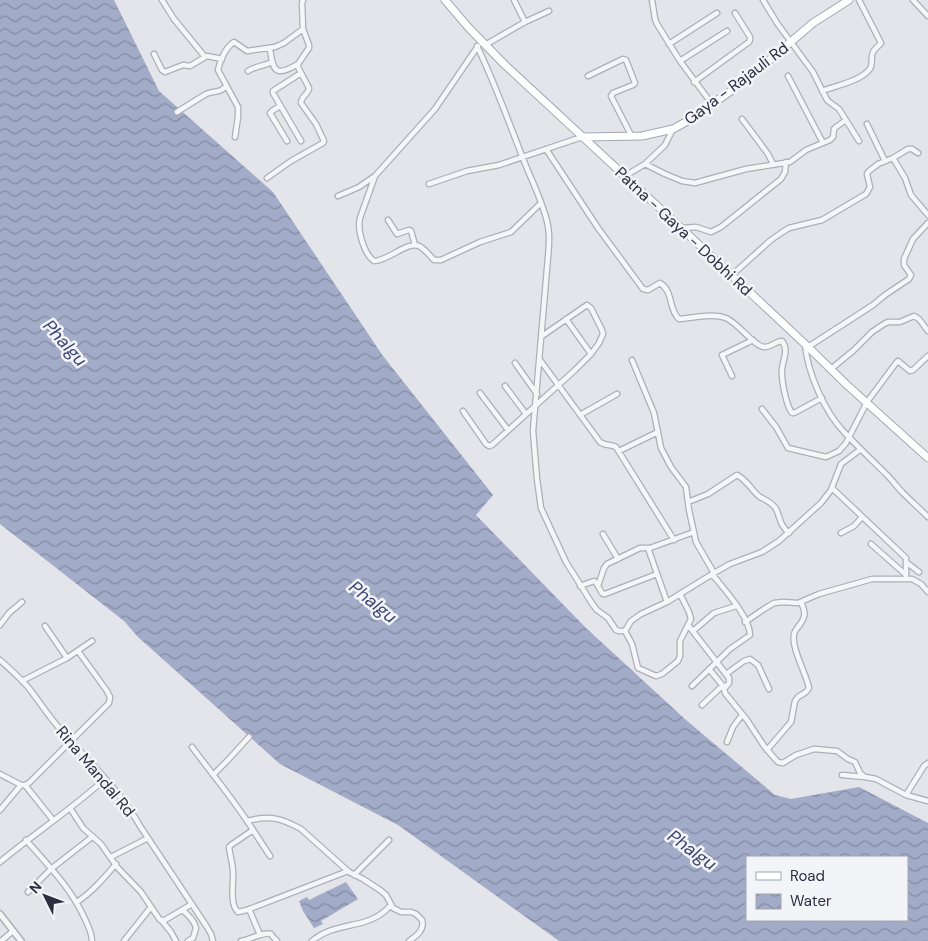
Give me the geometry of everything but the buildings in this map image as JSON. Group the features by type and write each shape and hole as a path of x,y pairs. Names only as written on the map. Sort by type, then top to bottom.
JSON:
{"main road":[{"name":"Patna - Gaya - Dobhi Rd","path":"445,0 481,44 927,456"},
{"name":"Gaya - Rajauli Rd","path":"582,137 632,137 651,135 673,129 693,118 760,69 813,23 848,0"}],"street":[{"path":"162,0 174,19 205,57"},
{"path":"270,49 272,62 275,69 279,71 288,70 298,64 309,48 303,29 303,0"},
{"path":"514,0 525,22"},
{"path":"652,0 654,19 694,82 712,104"},
{"path":"764,0 777,23 813,72 828,101 839,109 859,141"},
{"path":"822,91 857,78 867,72 872,63 873,53 881,43 859,0"},
{"path":"913,0 928,16"},
{"path":"338,196 359,188 375,176 435,109 481,44 549,11"},
{"path":"669,44 717,13"},
{"path":"694,82 748,44 750,40 736,13"},
{"path":"235,138 238,107 218,70 230,46 234,42 247,51 270,49 284,43 303,29"},
{"path":"680,61 727,31"},
{"path":"481,44 485,62 540,203 549,236 533,431 536,479 541,508 566,562 595,608 608,618 615,628 619,631 625,631"},
{"path":"154,54 162,70 165,72 183,65 190,66 209,56 222,59"},
{"path":"588,76 623,58 626,60 635,83 613,93 611,96 632,137"},
{"path":"248,71 272,62"},
{"path":"267,178 290,161 320,146 324,141 316,124 301,103 309,88 298,64"},
{"path":"301,73 273,92 301,141"},
{"path":"788,76 823,143"},
{"path":"177,112 206,94 221,91 226,86"},
{"path":"280,106 270,113 288,141"},
{"path":"742,119 774,164"},
{"path":"645,164 682,181 695,183 746,169 794,160 806,150 832,139 836,127 846,120"},
{"path":"867,124 885,161"},
{"path":"625,176 645,164 665,145 673,129"},
{"path":"430,184 467,171 494,167 582,137"},
{"path":"546,149 598,228 643,289 648,290 661,283 669,293 674,312 679,318 717,316 726,318 735,323 763,347 768,347 779,341 784,343 786,352 782,368 790,411 794,413 822,398"},
{"path":"732,275 781,232 822,220 866,194 870,187 867,174 874,167 908,149 918,153"},
{"path":"894,158 905,178 911,195 928,215"},
{"path":"681,228 696,227 711,232 721,227 781,179 785,172 786,162"},
{"path":"375,176 359,221 360,234 370,257 372,260 377,261 415,245 422,248 434,260 441,260 480,242 511,232 540,203"},
{"path":"388,220 397,234 411,231 415,245"},
{"path":"928,223 913,239 904,259 904,265 911,275 909,279 807,345 807,357 818,391 838,425 928,517"},
{"path":"463,411 488,446 492,445 559,385 590,354 603,334 601,326 591,308 586,305 542,336"},
{"path":"831,369 872,332 888,322 900,322 914,316 919,319 928,332"},
{"path":"566,319 590,354"},
{"path":"732,376 722,355 753,340"},
{"path":"762,409 776,427 788,448 826,457 839,451 849,437 867,402 898,361 912,370 928,356"},
{"path":"540,359 600,442 615,446 619,451 674,540"},
{"path":"632,360 654,413 661,448 686,487 698,546 713,574 736,606 750,630 750,635 730,649 692,686"},
{"path":"515,363 537,394"},
{"path":"505,386 526,414"},
{"path":"480,393 508,430"},
{"path":"580,415 617,394"},
{"path":"619,451 658,432"},
{"path":"625,631 631,621 641,614 667,602 730,564 762,552 779,542 826,498 842,464 861,450"},
{"path":"688,502 708,494 738,475 759,496 775,507 782,525 789,533"},
{"path":"832,488 904,556 906,562 905,576"},
{"path":"841,532 854,526 862,517"},
{"path":"598,586 606,566 618,559 640,548 648,548 694,532"},
{"path":"603,534 618,559"},
{"path":"871,544 905,576 917,582 928,592"},
{"path":"648,548 667,602"},
{"path":"906,562 919,572"},
{"path":"580,586 594,581 603,594 605,594 657,574"},
{"path":"745,622 774,604 801,602 827,592 872,579 905,576"},
{"path":"625,631 632,644 638,668 650,674 658,676 662,674 679,658 681,653 680,641 690,622 690,616 680,594"},
{"path":"0,626 9,613 22,602"},
{"path":"767,750 791,722 795,701 809,688 794,638 795,631 805,617 801,602"},
{"path":"693,631 714,613 736,606"},
{"path":"688,625 730,680 702,705"},
{"path":"45,626 67,658"},
{"path":"22,681 67,658 92,641"},
{"path":"0,810 23,785 29,783 109,703 110,697 78,651"},
{"name":"Rina Mandal Rd","path":"0,660 22,681 60,729 132,812 209,930 213,941"},
{"path":"726,674 744,661 750,660 758,665 769,689"},
{"path":"709,669 724,686 725,693 767,750 780,763 810,750 838,750 848,759 855,762 860,773 865,777"},
{"path":"727,742 732,727 742,714"},
{"path":"213,775 249,737"},
{"path":"192,746 231,797 270,856"},
{"path":"906,795 924,766 928,763"},
{"path":"0,774 23,785 53,820"},
{"path":"842,775 876,779 906,795 928,802"},
{"path":"0,862 105,779"},
{"path":"70,808 81,825 101,844 141,892 176,941"},
{"path":"248,821 270,817 294,825 306,832 348,871 386,895 391,905 398,911 411,912 420,917 423,924 421,930 409,941"},
{"path":"253,830 231,845 229,850 233,870 234,907 238,912 249,910 348,871"},
{"path":"28,892 51,869 92,837"},
{"path":"111,857 148,838"},
{"path":"26,840 77,902 92,933 92,941"},
{"path":"354,875 389,840"},
{"path":"77,902 116,864"},
{"path":"162,921 192,904"},
{"path":"312,941 326,931 370,920 391,905"},
{"path":"124,941 151,907"},
{"path":"183,910 192,918 196,928 193,938 188,941"},
{"path":"249,910 260,935"},
{"path":"0,914 21,941"},
{"path":"1,941 13,931"},
{"path":"241,941 269,933 277,941"}],"water":[{"name":"Phalgu","path":"0,0 114,0 159,91 273,192 383,356 493,495 476,515 586,628 686,720 775,795 791,799 859,787 928,823 928,941 559,941 398,825 280,764 138,637 124,621 0,524"},
{"path":"346,882 358,899 321,921 323,924 314,928 299,901 307,897 309,900"}]}
